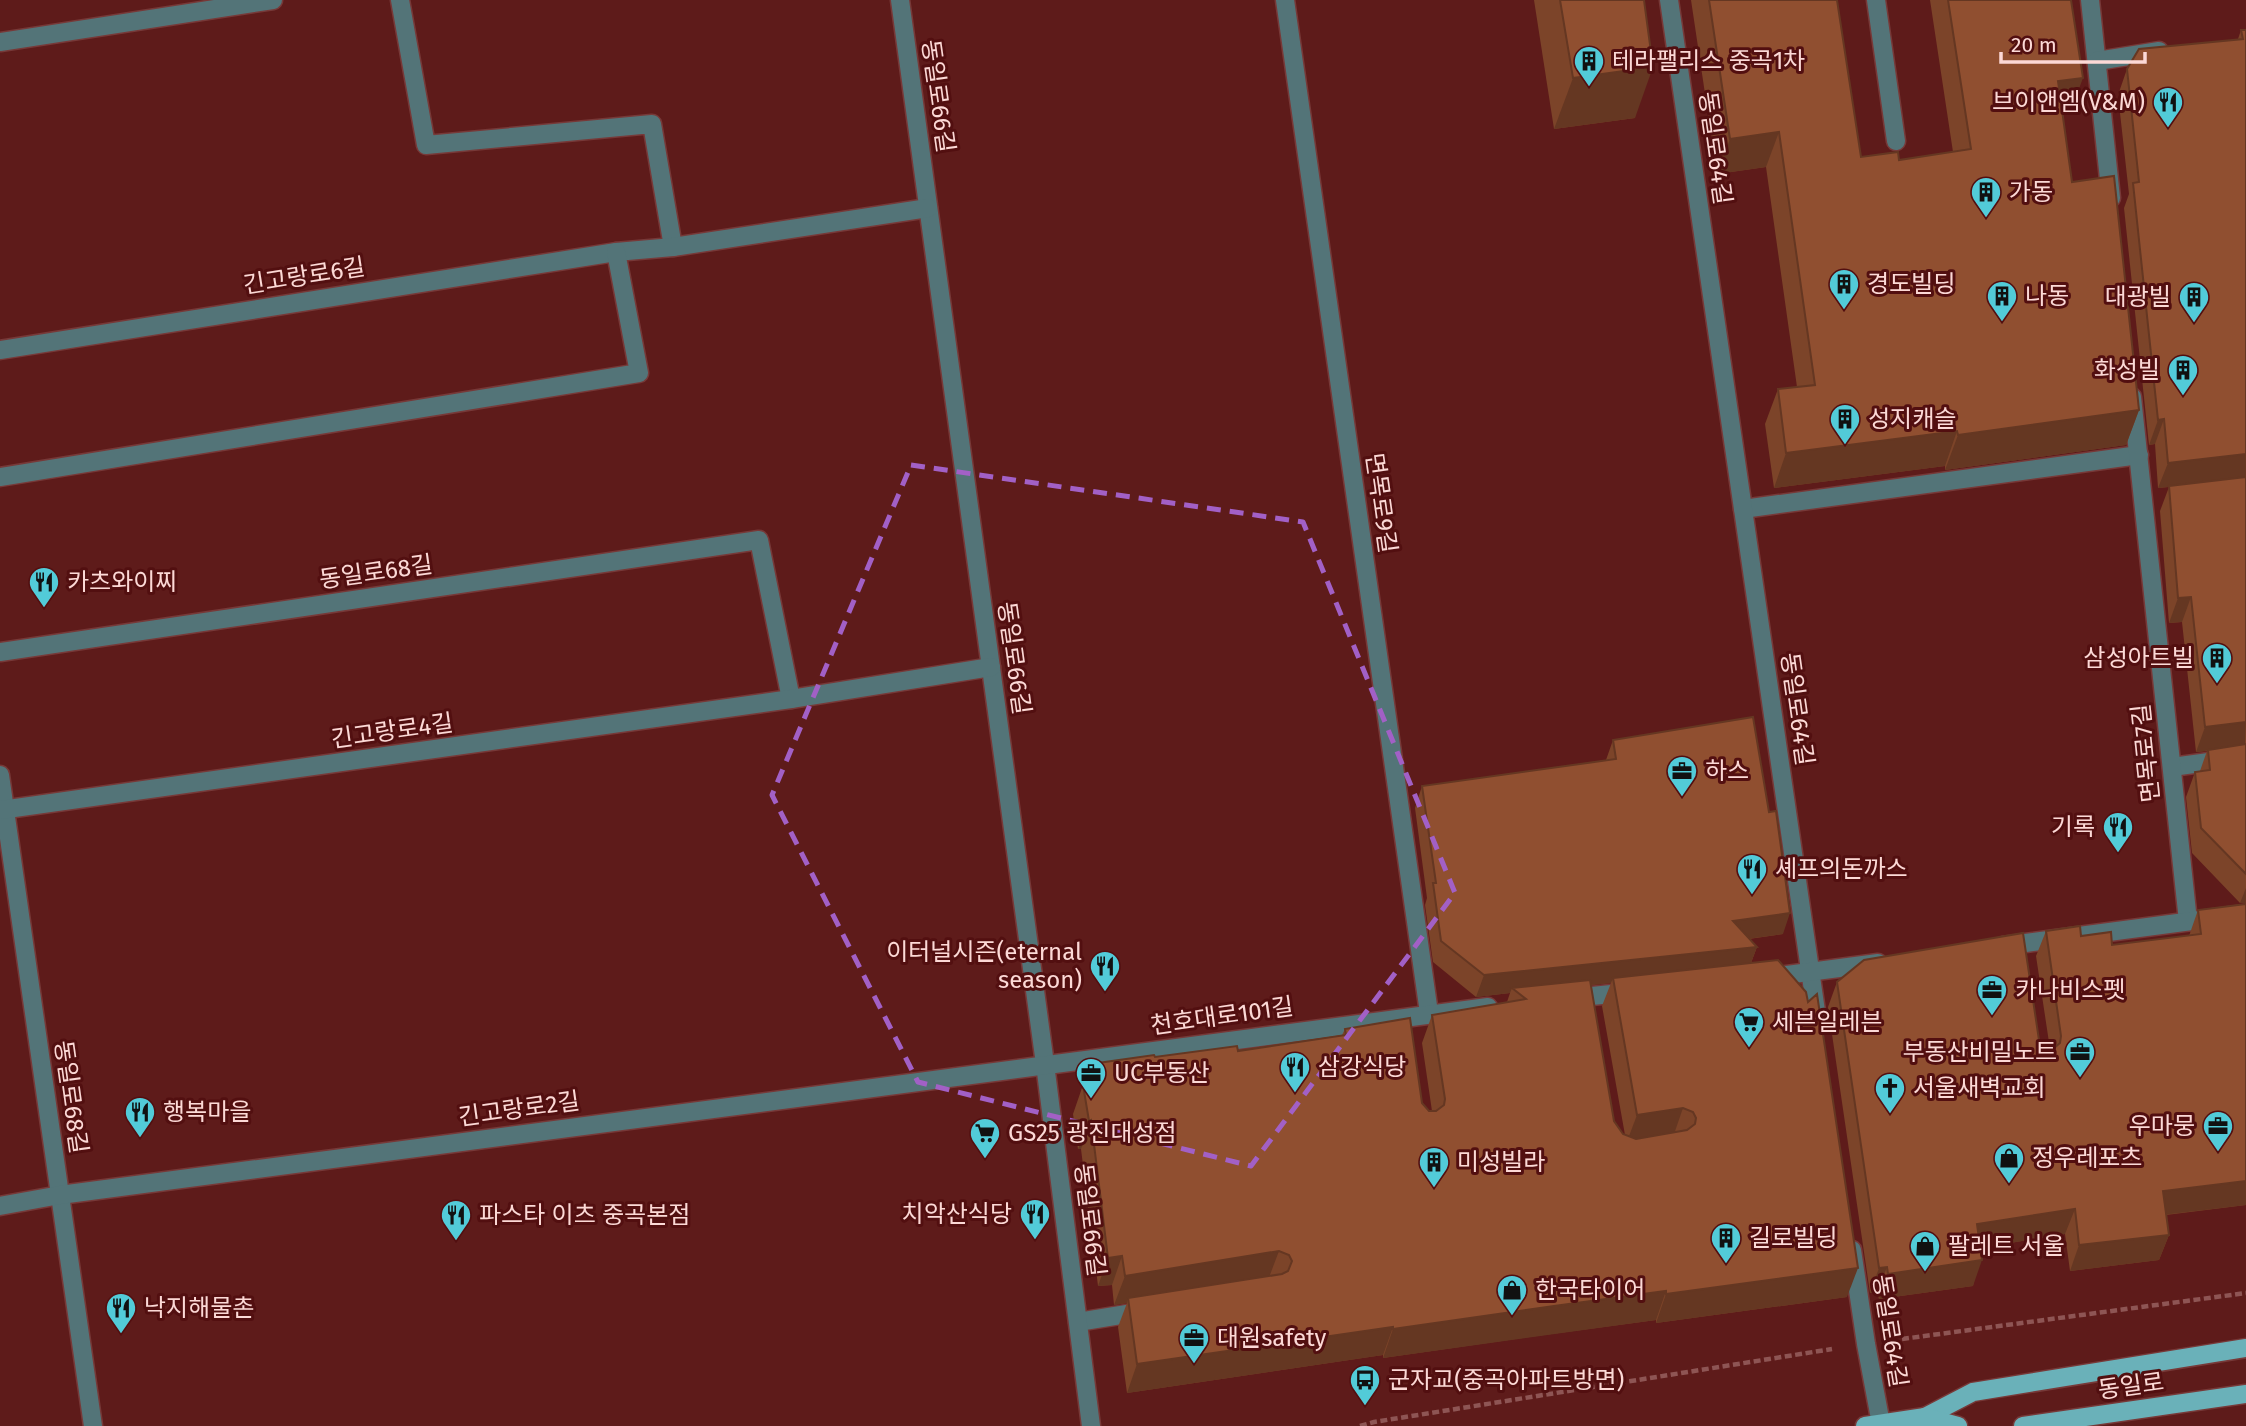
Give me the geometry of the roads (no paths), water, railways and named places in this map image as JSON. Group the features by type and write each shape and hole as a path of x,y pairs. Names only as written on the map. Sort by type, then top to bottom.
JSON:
{"main road":[{"path":"1873,1425 1925,1417 1973,1392 2246,1348"},
{"name":"동일로","path":"2023,1426 2246,1394"},
{"path":"1925,1417 1958,1426"}],"street":[{"path":"0,42 273,0"},
{"path":"400,0 426,145 652,124 673,247"},
{"name":"동일로66길","path":"900,0 1045,1064 1091,1426"},
{"name":"면목로9길","path":"1285,0 1429,1013"},
{"name":"동일로64길","path":"1669,0 1821,1041"},
{"path":"1876,0 1896,141"},
{"path":"2090,0 2113,210"},
{"path":"2097,61 2178,48"},
{"name":"긴고랑로6길","path":"0,350 616,252 673,247 928,208"},
{"path":"0,477 639,373 616,252"},
{"name":"면목로7길","path":"2130,374 2139,455 2150,500 2188,921"},
{"path":"1743,509 2139,455"},
{"name":"동일로68길","path":"0,652 759,540 791,699"},
{"name":"긴고랑로4길","path":"3,810 791,699 990,667"},
{"path":"2172,767 2246,757"},
{"name":"동일로68길","path":"0,775 93,1426"},
{"path":"1983,949 2024,950 2188,921 2246,914"},
{"path":"1755,978 1890,962"},
{"path":"1549,1000 1590,1003 1644,990"},
{"name":"천호대로101길","path":"1045,1064 1429,1013 1509,1005"},
{"path":"1406,1016 1410,1041"},
{"name":"긴고랑로2길","path":"0,1206 60,1195 1045,1064"},
{"name":"동일로64길","path":"1850,1234 1866,1344 1873,1425"},
{"path":"1078,1322 1160,1309"}],"place":[{"name":"테라팰리스 중곡1차","path":"1589,88"},
{"name":"브이앤엠(V&M)","path":"2168,129"},
{"name":"가동","path":"1986,219"},
{"name":"경도빌딩","path":"1844,311"},
{"name":"나동","path":"2002,323"},
{"name":"대광빌","path":"2194,324"},
{"name":"화성빌","path":"2183,397"},
{"name":"성지캐슬","path":"1845,446"},
{"name":"카츠와이찌","path":"44,609"},
{"name":"삼성아트빌","path":"2217,685"},
{"name":"하스","path":"1682,798"},
{"name":"기록","path":"2118,854"},
{"name":"셰프의돈까스","path":"1752,896"},
{"name":"이터널시즌(eternal season)","path":"1105,993"},
{"name":"카나비스펫","path":"1992,1017"},
{"name":"세븐일레븐","path":"1749,1049"},
{"name":"부동산비밀노트","path":"2080,1079"},
{"name":"삼강식당","path":"1295,1094"},
{"name":"UC부동산","path":"1091,1100"},
{"name":"서울새벽교회","path":"1890,1115"},
{"name":"행복마을","path":"140,1139"},
{"name":"우마뭉","path":"2218,1153"},
{"name":"GS25 광진대성점","path":"985,1160"},
{"name":"정우레포츠","path":"2009,1185"},
{"name":"미성빌라","path":"1434,1189"},
{"name":"치악산식당","path":"1035,1241"},
{"name":"파스타 이츠 중곡본점","path":"456,1242"},
{"name":"길로빌딩","path":"1726,1265"},
{"name":"팔레트 서울","path":"1925,1273"},
{"name":"한국타이어","path":"1512,1317"},
{"name":"낙지해물촌","path":"121,1335"},
{"name":"대원safety","path":"1194,1365"},
{"name":"군자교(중곡아파트방면)","path":"1365,1407"}]}
